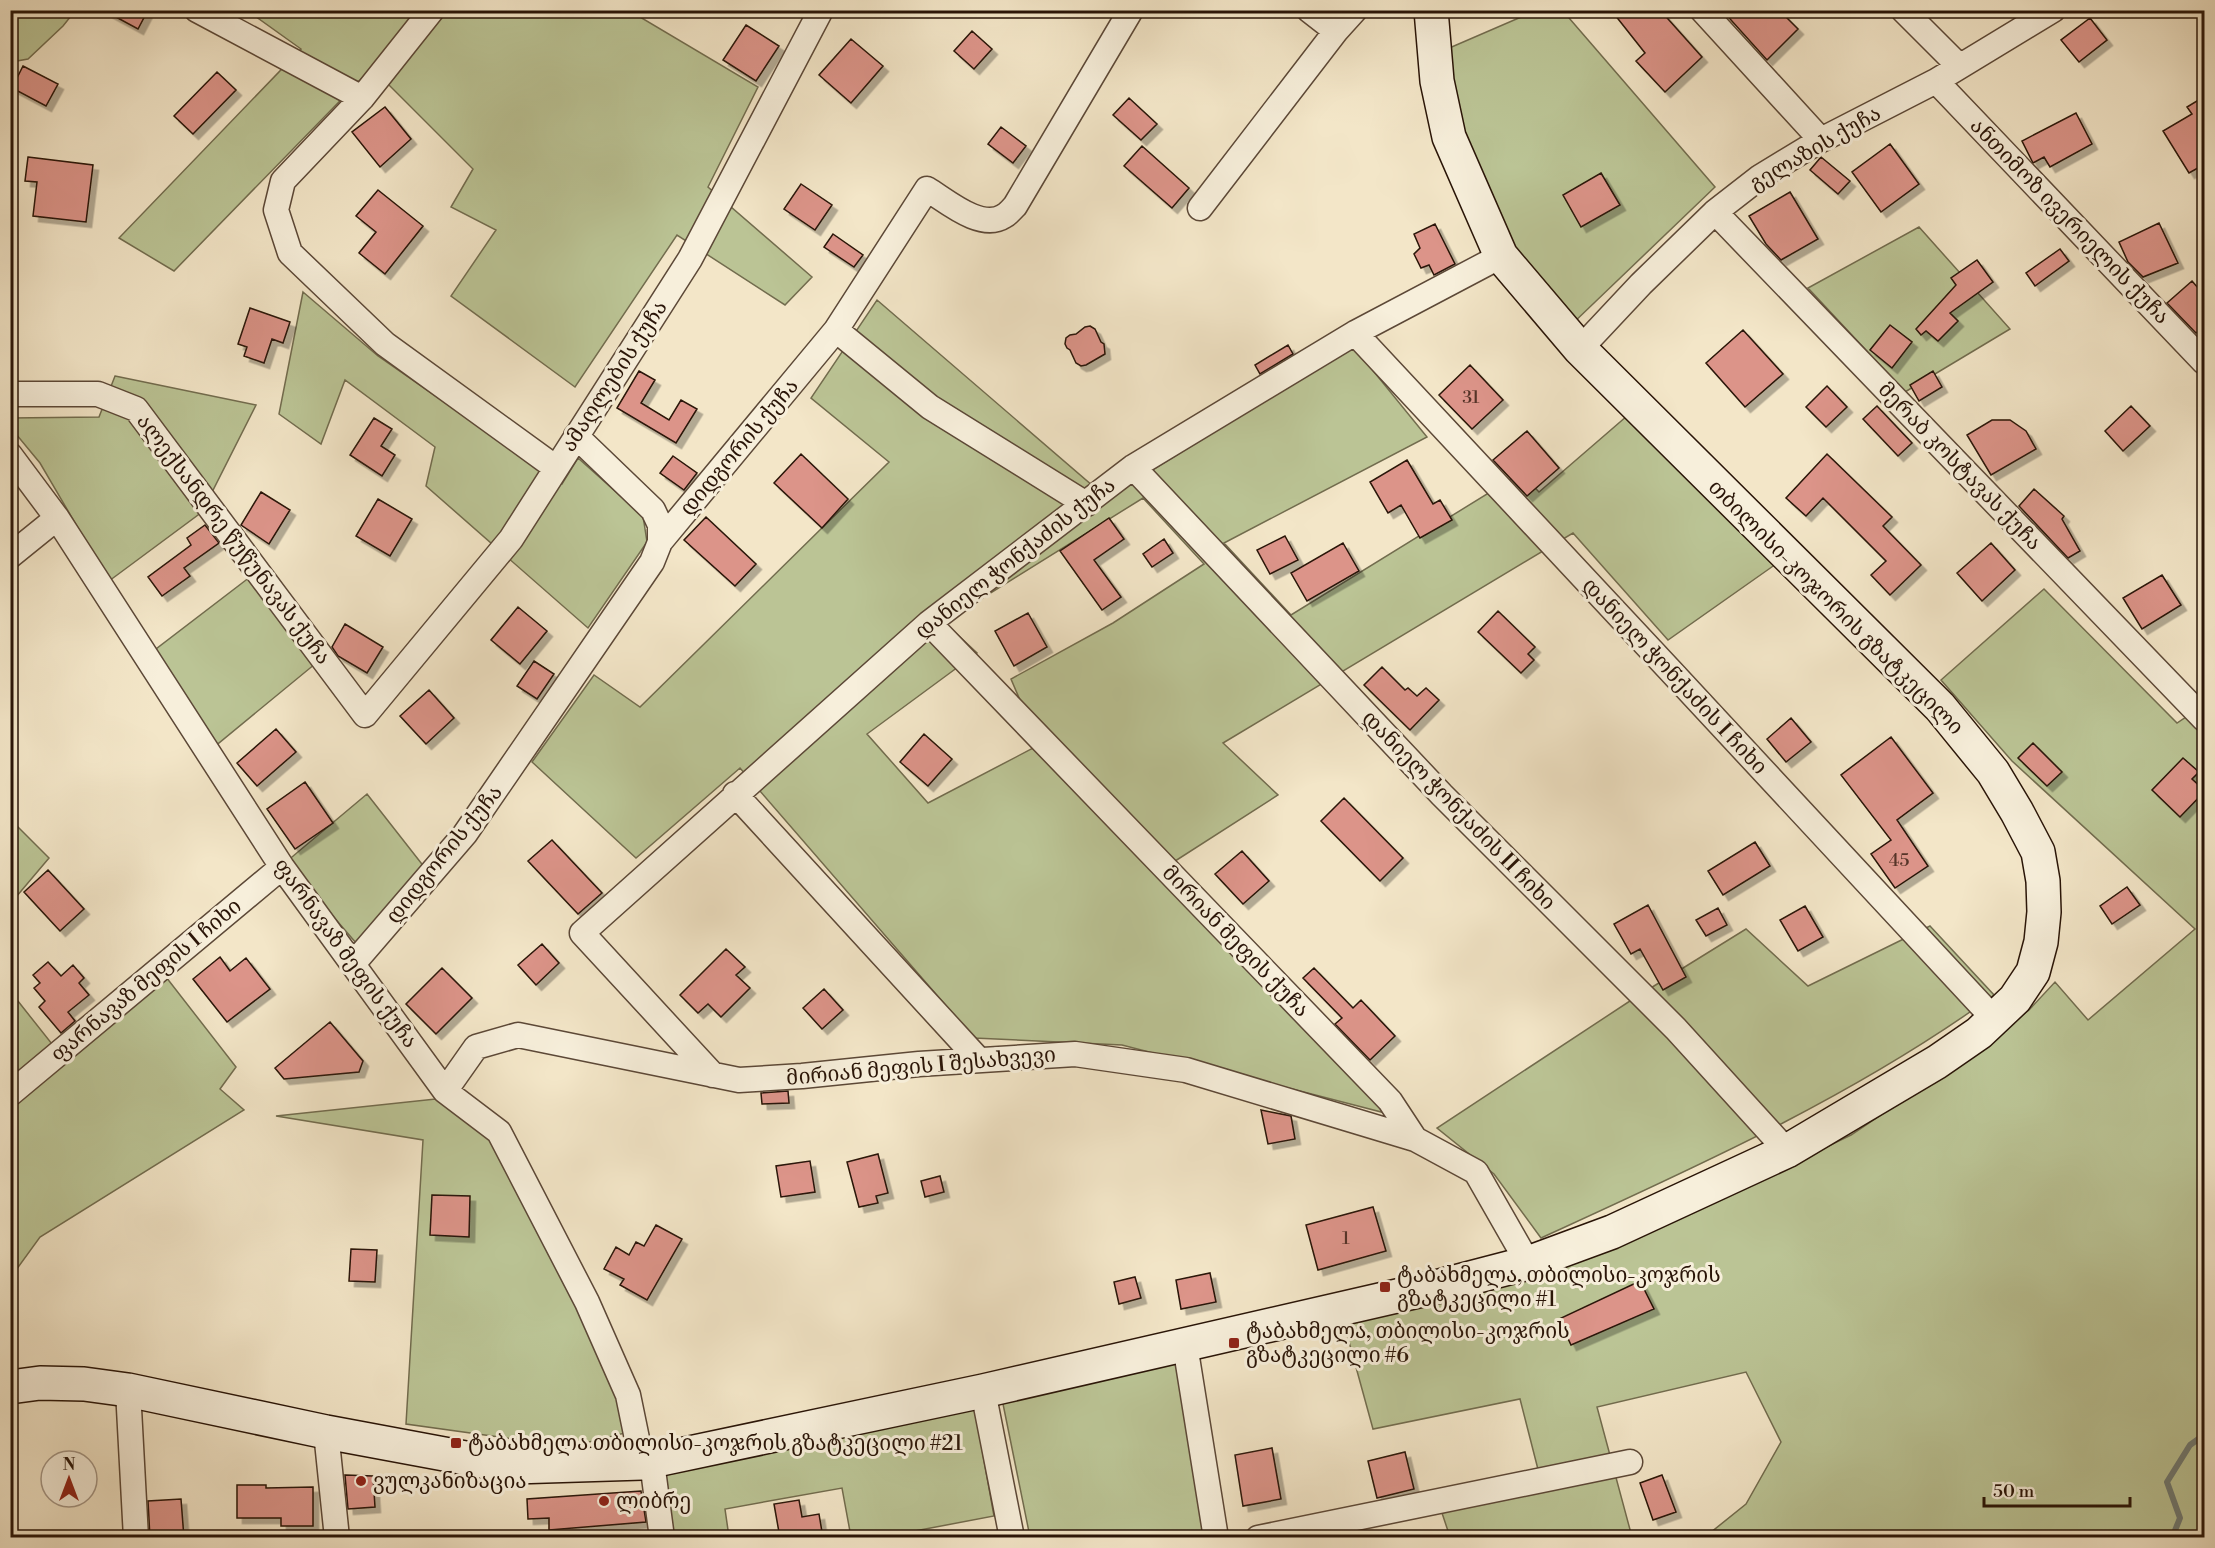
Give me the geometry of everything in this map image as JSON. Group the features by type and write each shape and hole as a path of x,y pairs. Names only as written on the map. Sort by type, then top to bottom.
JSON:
{"main road":[{"name":"თბილისი-კოჯორის გზატკეცილი","path":"10,1387 40,1383 84,1384 128,1390 327,1432 514,1467 647,1462 983,1391 1436,1287 1528,1263 1612,1232 1787,1151 1937,1062 1995,1020 2015,999 2032,972 2041,942 2044,912 2043,881 2038,852 1999,782 1940,707 1580,349 1501,256 1449,137 1437,81 1431,10"}],"street":[{"path":"197,10 362,98"},
{"path":"432,10 362,98 283,180 276,210 290,253 385,344 556,468"},
{"name":"ამაღლების ქუჩა","path":"365,715 511,539 690,259 821,10"},
{"name":"დიდგორის ქუჩა","path":"353,964 465,834 652,562 660,542 836,330 927,189 974,217 990,220 1003,217 1015,206 1131,10"},
{"path":"1309,10 1336,31"},
{"path":"1200,208 1336,31 1355,10"},
{"path":"1702,10 1821,140"},
{"path":"1903,10 1959,66"},
{"name":"გელაზის ქუჩა","path":"1580,349 1641,284 1715,212 1760,177 1821,140 1936,81 2053,10"},
{"name":"ანთიმოზ ივერიელის ქუჩა","path":"1936,81 2205,362"},
{"name":"მერაბ კოსტავას ქუჩა","path":"1715,212 2205,719"},
{"name":"დანიელ ჭონქაძის ქუჩა","path":"713,1075 582,933 929,623 1133,467 1355,333 1501,256"},
{"path":"836,330 930,407 1086,504"},
{"name":"დანიელ ჭონქაძის I ჩიხი","path":"1355,333 1639,635 1995,1020"},
{"name":"ალექსანდრე წუწუნავას ქუჩა","path":"10,394 98,394 136,409 365,715"},
{"path":"576,436 654,510 660,525 660,542"},
{"name":"ფარნავაზ მეფის ქუჩა","path":"10,455 57,518 282,867 445,1091 499,1132 587,1302 628,1395 647,1462 662,1538"},
{"name":"დანიელ ჭონქაძის II ჩიხი","path":"1133,467 1442,795 1676,1029 1787,1151"},
{"path":"10,556 57,518"},
{"name":"მირიან მეფის ქუჩა","path":"929,623 1390,1101 1415,1139 1476,1172 1528,1263"},
{"path":"735,794 979,1060"},
{"name":"ფარნავაზ მეფის I ჩიხი","path":"10,1094 282,867"},
{"name":"მირიან მეფის I შესახვევი","path":"445,1091 477,1047 518,1035 739,1080 1075,1054 1186,1070 1415,1139"},
{"path":"1185,1345 1216,1538"},
{"path":"128,1390 136,1538"},
{"path":"983,1391 1012,1538"},
{"path":"327,1432 336,1538"},
{"path":"1258,1538 1630,1462"}],"green space":[{"path":"11,10 75,11 63,26 28,59 11,62"},
{"path":"248,11 630,11 758,87 708,187 812,277 785,305 677,235 575,387 451,296 496,230 451,207 473,169 372,68 174,271 119,238 301,49"},
{"path":"1535,11 1563,11 1715,187 1569,327 1517,267 1481,186 1453,97 1447,49"},
{"path":"1919,227 2010,329 1905,392 1808,288"},
{"path":"303,292 378,356 562,484 578,458 643,516 647,542 588,628 426,486 435,447 345,380 321,444 279,414"},
{"path":"877,300 1107,498 1353,346 1427,437 1224,543 1291,615 1521,473 1539,492 1627,416 1776,564 1668,640 1573,533 1223,743 1278,795 1158,872 1389,1114 1122,1045 974,1038 740,768 636,858 532,762 594,675 640,707 889,462 811,398","holes":["1143,498 1204,564 1113,623 1011,679 1039,745 928,803 867,734 977,653 944,622"]},
{"path":"115,376 256,405 202,512 109,581 40,463 11,428 10,418 99,417"},
{"path":"250,577 315,664 214,747 156,649"},
{"path":"2044,589 2177,723 2204,705 2204,1537 1705,1537 1746,1504 1781,1442 1746,1372 1597,1407 1632,1537 1450,1537 1442,1513 1542,1485 1520,1399 1373,1429 1343,1320 1754,1182 1851,1135 1976,1051 2029,1010 2055,982 2088,1020 2195,929 2012,761 1941,680"},
{"path":"367,794 425,868 357,944 286,862"},
{"path":"11,820 49,858 11,903"},
{"path":"1930,926 1994,995 1941,1032 1830,1098 1716,1157 1541,1238 1494,1174 1437,1128 1633,999 1746,929 1808,986"},
{"path":"166,977 236,1067 220,1089 244,1110 40,1237 11,1277 10,991 67,1063"},
{"path":"445,1098 494,1139 625,1394 629,1432 585,1443 521,1440 406,1424 423,1140 276,1116"},
{"path":"1177,1355 1207,1537 1030,1537 1002,1399"},
{"path":"974,1404 994,1516 883,1537 851,1537 842,1488 725,1509 729,1537 672,1537 661,1468"}],"building":[{"path":"103,10 148,10 138,29"},
{"path":"1611,10 1660,10 1702,57 1665,92 1636,61 1645,53"},
{"path":"1722,10 1779,10 1798,29 1767,60"},
{"path":"2090,18 2107,40 2079,62 2061,40"},
{"path":"746,25 779,46 756,81 723,60"},
{"path":"972,31 992,49 974,69 954,51"},
{"path":"851,39 883,66 851,103 819,75"},
{"path":"23,66 58,84 46,106 12,88"},
{"path":"217,72 236,90 193,134 174,116"},
{"path":"2205,96 2205,164 2189,173 2163,131 2192,114 2187,107"},
{"path":"1129,98 1157,124 1141,140 1113,115"},
{"path":"385,107 411,139 380,167 352,132"},
{"path":"2076,113 2092,144 2050,167 2044,157 2033,163 2022,141"},
{"path":"1001,127 1026,146 1013,163 988,144"},
{"path":"1890,144 1919,184 1881,212 1852,172"},
{"path":"1142,146 1189,188 1172,208 1124,166"},
{"path":"28,157 93,165 86,222 33,216 37,182 25,181"},
{"path":"1821,157 1850,181 1838,194 1810,170"},
{"path":"1601,173 1620,205 1581,227 1563,195"},
{"path":"801,184 832,205 815,230 784,209"},
{"path":"378,190 423,226 385,274 359,253 376,232 356,216"},
{"path":"1790,192 1818,239 1781,260 1766,244 1749,216"},
{"path":"2159,223 2178,263 2143,277 2128,262 2119,242"},
{"path":"1435,224 1455,264 1434,275 1429,265 1421,268 1414,254 1420,248 1414,234"},
{"path":"833,234 863,255 854,267 824,247"},
{"path":"2060,249 2069,261 2035,286 2026,273"},
{"path":"1977,260 1993,282 1950,313 1958,321 1938,341 1926,331 1921,335 1916,329 1956,285 1951,278"},
{"path":"2192,281 2205,296 2205,326 2196,333 2167,303"},
{"path":"250,308 290,322 283,343 272,339 264,363 244,356 247,347 238,344"},
{"path":"1890,325 1912,342 1892,368 1870,350"},
{"path":"1090,326 1095,329 1104,344 1105,354 1081,366 1076,363 1067,348 1066,338"},
{"path":"1743,330 1783,374 1745,407 1706,363"},
{"path":"1288,345 1293,354 1260,374 1255,365"},
{"path":"1470,365 1503,400 1472,429 1439,395"},
{"path":"639,371 655,380 641,403 669,420 681,400 697,409 676,443 617,408"},
{"path":"1933,371 1942,387 1919,401 1910,385"},
{"path":"1827,386 1847,407 1826,427 1806,407"},
{"path":"1877,406 1912,443 1898,456 1863,419"},
{"path":"2131,406 2150,426 2123,451 2105,431"},
{"path":"374,418 392,429 381,446 395,455 382,476 350,455"},
{"path":"1992,420 2010,420 2026,431 2036,449 1991,475 1967,435"},
{"path":"1527,431 1559,468 1527,496 1493,460"},
{"path":"801,454 848,499 822,528 774,483"},
{"path":"1827,454 1892,517 1883,526 1921,565 1890,595 1871,575 1886,561 1823,498 1806,516 1786,498"},
{"path":"673,456 697,473 684,490 660,473"},
{"path":"1407,460 1433,504 1440,500 1452,520 1420,538 1401,505 1388,513 1370,482"},
{"path":"2034,489 2064,516 2062,519 2080,551 2068,558 2019,506"},
{"path":"261,492 290,510 269,544 241,525"},
{"path":"378,499 412,519 390,556 356,536"},
{"path":"706,517 756,564 735,586 684,540"},
{"path":"1109,518 1124,539 1094,560 1121,597 1102,610 1060,551"},
{"path":"205,525 219,543 184,568 190,576 162,596 148,577 191,545 187,538"},
{"path":"1285,536 1298,560 1270,574 1257,550"},
{"path":"1164,539 1173,553 1152,567 1143,554"},
{"path":"1343,543 1359,571 1307,601 1291,573"},
{"path":"1991,543 2015,570 1982,601 1957,573"},
{"path":"2162,575 2181,605 2142,629 2123,598"},
{"path":"518,607 547,631 520,664 491,640"},
{"path":"1498,611 1535,647 1528,654 1534,660 1521,673 1478,632"},
{"path":"1028,613 1047,647 1014,666 995,631"},
{"path":"345,624 383,647 367,673 338,656 332,647"},
{"path":"534,661 554,674 537,699 517,686"},
{"path":"1382,667 1405,690 1408,688 1417,696 1426,688 1439,700 1410,730 1364,685"},
{"path":"429,690 454,718 426,744 400,716"},
{"path":"1791,718 1811,742 1786,762 1767,739"},
{"path":"276,729 296,752 257,786 237,763"},
{"path":"924,734 952,759 928,786 900,762"},
{"path":"1891,737 1933,793 1897,820 1928,866 1895,888 1871,854 1891,840 1841,775"},
{"path":"2033,743 2062,772 2047,786 2018,758"},
{"path":"2183,758 2199,772 2192,779 2205,791 2180,817 2152,790"},
{"path":"305,782 333,823 295,849 267,809"},
{"path":"1344,798 1403,858 1380,881 1321,821"},
{"path":"552,840 602,893 578,914 528,861"},
{"path":"1755,842 1770,866 1723,895 1708,871"},
{"path":"1242,851 1269,881 1243,904 1215,874"},
{"path":"48,870 84,909 60,931 24,892"},
{"path":"2127,887 2140,905 2112,924 2100,906"},
{"path":"1648,905 1686,977 1663,990 1640,949 1631,954 1614,924"},
{"path":"1805,906 1823,937 1798,951 1780,920"},
{"path":"1718,908 1727,925 1706,936 1696,920"},
{"path":"542,944 559,963 536,985 518,965"},
{"path":"726,949 745,967 736,975 750,988 721,1017 708,1004 698,1013 680,995"},
{"path":"220,957 230,971 246,958 270,989 227,1022 193,979"},
{"path":"48,962 61,976 73,965 84,978 79,983 89,995 68,1012 75,1021 61,1033 39,1007 45,1001 34,988 40,983 33,975"},
{"path":"442,968 472,998 436,1034 406,1004"},
{"path":"1314,968 1353,1008 1361,1000 1395,1036 1370,1060 1335,1024 1342,1018 1303,978"},
{"path":"824,989 843,1010 822,1029 803,1008"},
{"path":"330,1022 363,1061 359,1072 284,1079 275,1068"},
{"path":"788,1091 789,1103 762,1104 761,1093"},
{"path":"1261,1110 1291,1116 1295,1139 1268,1144"},
{"path":"878,1154 888,1193 876,1196 878,1203 859,1207 847,1162"},
{"path":"810,1161 815,1192 781,1197 776,1166"},
{"path":"940,1176 944,1192 925,1197 921,1181"},
{"path":"432,1195 470,1196 469,1237 430,1235"},
{"path":"1373,1207 1386,1251 1318,1270 1306,1225"},
{"path":"656,1225 682,1239 647,1300 620,1285 624,1279 604,1269 616,1247 629,1255 636,1242 644,1246"},
{"path":"351,1249 377,1250 375,1282 349,1281"},
{"path":"1210,1273 1216,1302 1181,1309 1176,1280"},
{"path":"1135,1277 1141,1298 1119,1304 1114,1282"},
{"path":"1640,1281 1654,1309 1571,1345 1559,1319"},
{"path":"1272,1448 1281,1499 1243,1506 1235,1455"},
{"path":"1405,1452 1414,1489 1377,1498 1368,1461"},
{"path":"345,1475 373,1476 375,1507 348,1509"},
{"path":"1662,1475 1676,1512 1653,1520 1640,1483"},
{"path":"237,1485 266,1485 266,1488 313,1487 313,1526 281,1526 281,1518 237,1518"},
{"path":"641,1491 646,1522 549,1530 549,1518 528,1519 527,1499"},
{"path":"181,1499 184,1538 150,1538 148,1501"},
{"path":"799,1500 802,1517 819,1514 823,1538 780,1538 774,1504"}],"waterway":[{"path":"2172,1538 2180,1518 2167,1482 2190,1445 2204,1435"}],"place":[{"name":"ტაბახმელა, თბილისი-კოჯრის გზატკეცილი #1","path":"1385,1287"},
{"name":"ტაბახმელა, თბილისი-კოჯრის გზატკეცილი #6","path":"1234,1343"},
{"name":"ტაბახმელა თბილისი-კოჯრის გზატკეცილი #21","path":"456,1443"},
{"name":"ვულკანიზაცია","path":"361,1481"},
{"name":"ლიბრე","path":"604,1501"}]}
